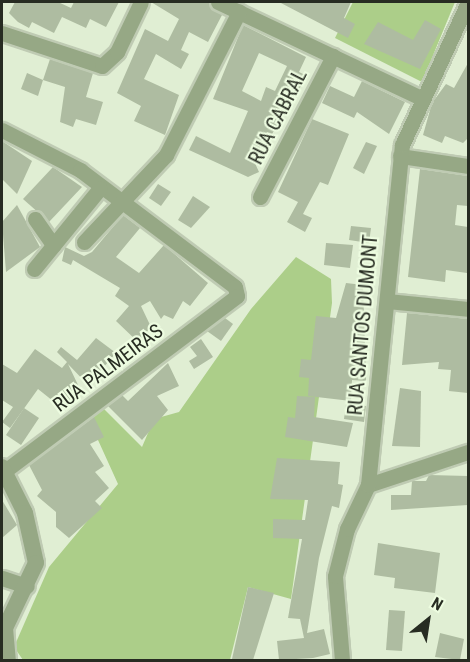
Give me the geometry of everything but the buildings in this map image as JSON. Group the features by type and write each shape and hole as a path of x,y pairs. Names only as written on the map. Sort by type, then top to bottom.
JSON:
{"street":[{"path":"2,33 106,65 141,2"},
{"path":"218,2 423,99"},
{"name":"RUA SANTOS DUMONT","path":"342,660 335,576 343,539 368,485 400,156 423,99 468,2"},
{"path":"84,242 166,155 239,12"},
{"name":"RUA CABRAL","path":"260,197 333,56"},
{"path":"2,130 63,160 121,201"},
{"path":"400,156 468,166"},
{"path":"34,269 100,188"},
{"name":"RUA PALMEIRAS","path":"3,469 236,299 235,287 121,201"},
{"path":"35,219 53,245"},
{"path":"387,302 468,309"},
{"path":"368,485 468,452"},
{"path":"3,469 35,549 27,586 5,628 8,660"},
{"path":"2,578 27,586"}],"green space":[{"path":"353,2 455,2 422,82 335,38"},
{"path":"296,257 331,279 332,303 291,599 248,587 230,660 23,660 14,647 49,567 118,484 88,418 103,408 142,447 154,419 179,412 251,309"}]}
